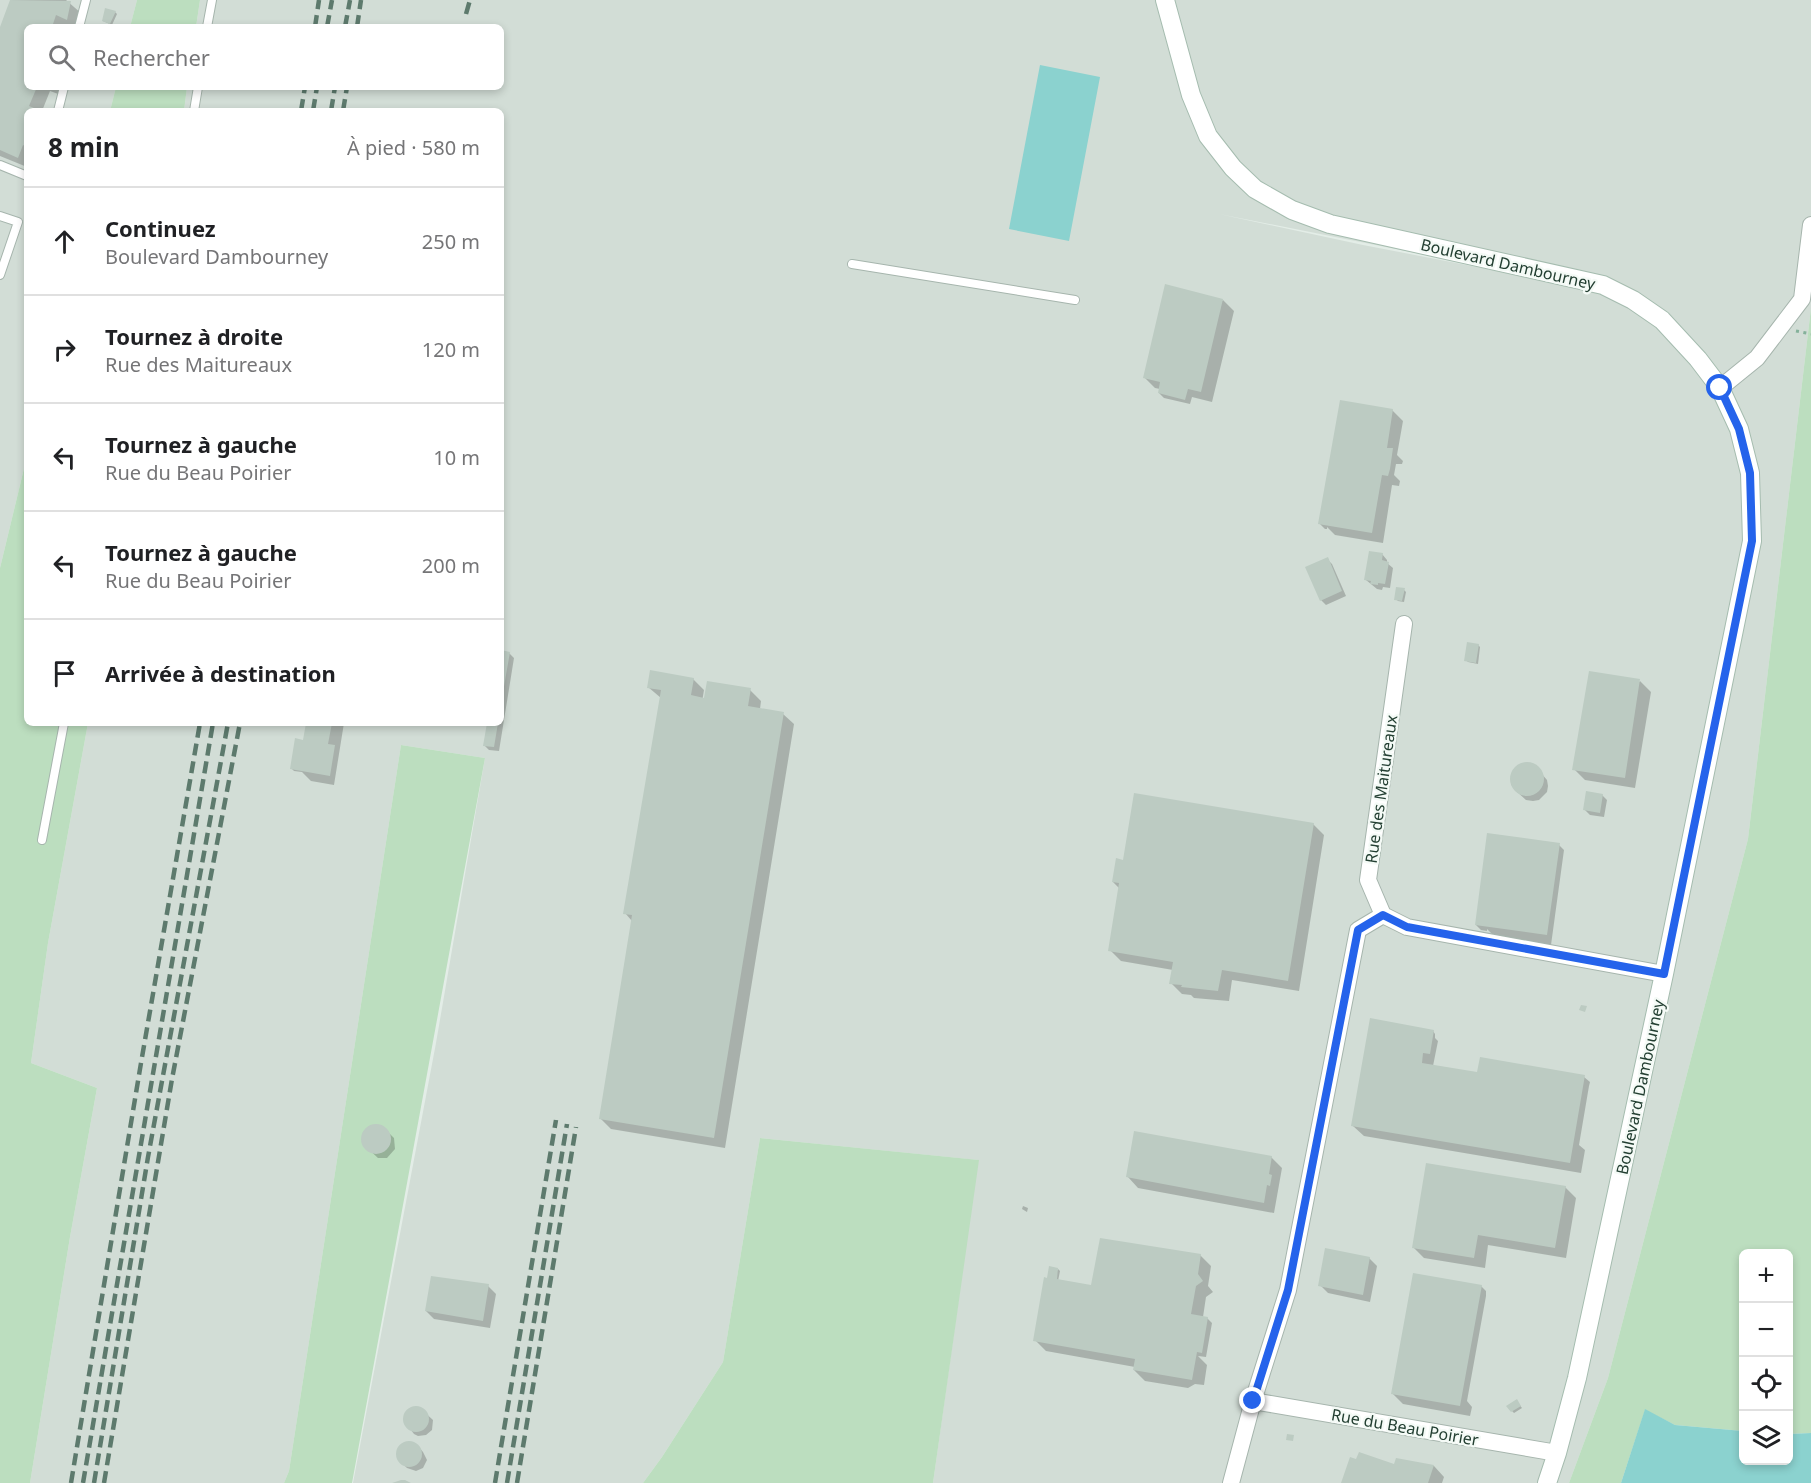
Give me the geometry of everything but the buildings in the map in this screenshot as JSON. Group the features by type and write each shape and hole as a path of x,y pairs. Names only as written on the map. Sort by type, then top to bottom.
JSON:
{"street":[{"name":"Boulevard Dambourney","path":"1165,0 1191,95 1208,136 1233,168 1255,189 1292,210 1330,224 1603,285 1633,300 1662,320 1698,359 1720,388 1739,429 1750,473 1752,541 1664,974 1577,1378 1547,1483"},
{"path":"1720,388 1757,358 1802,299 1811,225"},
{"name":"Rue des Maitureaux","path":"1383,915 1368,879 1404,624"},
{"path":"1231,1483 1253,1401 1288,1290 1358,930 1383,915 1407,927 1664,974"},
{"name":"Rue du Beau Poirier","path":"1253,1401 1557,1453"}],"lane":[{"path":"80,24 86,0"},
{"path":"208,24 212,0"},
{"path":"59,108 63,90"},
{"path":"194,108 198,90"},
{"path":"0,165 24,175"},
{"path":"0,216 18,222 0,275"},
{"path":"852,264 1075,300"},
{"path":"42,840 63,726"}],"shaded area":[{"path":"0,0 137,0 131,24 24,24 24,90 115,90 111,108 24,108 24,468 0,568"},
{"path":"200,0 1811,0 1811,308 1748,839 1608,1378 1569,1483 933,1483 978,1160 760,1138 723,1362 643,1483 353,1483 436,1043 485,758 401,745 289,1471 284,1483 30,1483 97,1088 31,1063 48,943 87,726 504,726 504,108 184,108 187,90 504,90 504,24 196,24","holes":["1219,214 1638,297 1363,245"]}],"green space":[{"path":"137,0 200,0 196,24 131,24"},
{"path":"115,90 187,90 184,108 111,108"},
{"path":"1811,308 1811,1433 1793,1434 1793,1249 1739,1249 1739,1431 1675,1425 1645,1410 1621,1483 1569,1483 1608,1378 1748,839"},
{"path":"24,468 24,726 87,726 48,943 31,1063 97,1088 30,1483 0,1483 0,568"},
{"path":"401,745 485,758 352,1483 284,1483 289,1471"},
{"path":"760,1138 979,1160 933,1483 643,1483 723,1362"}],"water":[{"path":"1040,65 1100,77 1069,241 1009,229"},
{"path":"1645,1409 1675,1425 1739,1431 1739,1465 1793,1465 1793,1434 1811,1433 1811,1483 1621,1483"}],"railway":[{"path":"315,24 319,0"},
{"path":"328,24 332,0"},
{"path":"346,24 350,0"},
{"path":"357,24 361,0"},
{"path":"466,14 470,0"},
{"path":"302,108 304,90"},
{"path":"314,108 316,90"},
{"path":"332,108 334,90"},
{"path":"344,108 346,90"},
{"path":"71,1483 199,726"},
{"path":"83,1483 212,726"},
{"path":"94,1483 148,1157 227,726"},
{"path":"104,1483 172,1079 239,726"},
{"path":"495,1483 556,1120"},
{"path":"507,1483 567,1124"},
{"path":"517,1483 576,1127"}],"route":[{"path":"1253,1401 1288,1290 1358,930 1383,915 1407,927 1664,974 1752,541 1750,473 1739,429 1720,388"}]}
